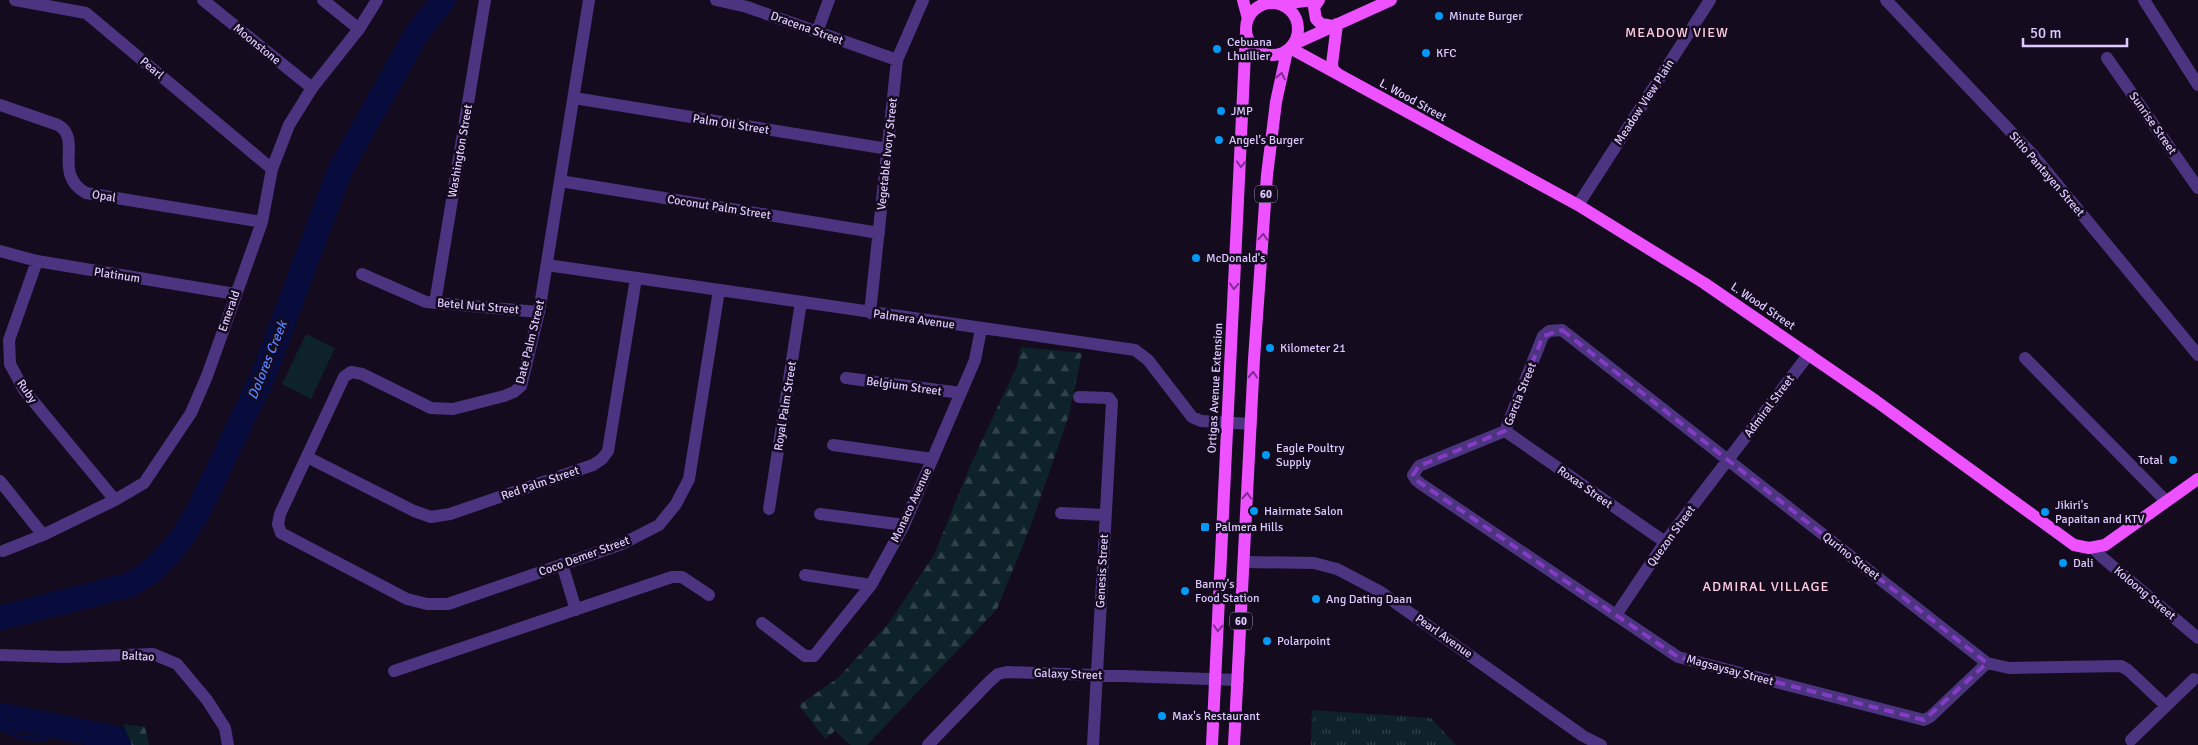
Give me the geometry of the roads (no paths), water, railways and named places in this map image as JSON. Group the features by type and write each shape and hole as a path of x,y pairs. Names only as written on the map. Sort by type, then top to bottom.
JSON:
{"main road":[{"name":"60","path":"1243,0 1248,19 1246,32"},
{"path":"1248,19 1258,7 1274,2 1313,0"},
{"path":"1319,0 1314,13 1316,19 1321,24 1335,25"},
{"path":"1246,32 1249,41 1261,53 1278,55 1335,25 1391,0"},
{"name":"60","path":"1234,745 1251,424 1267,175 1276,102 1290,48 1298,35 1295,16 1289,9 1274,2"},
{"path":"1335,25 1332,64 1333,70 1340,76"},
{"name":"Ortigas Avenue Extension","path":"1212,745 1246,32"},
{"name":"L. Wood Street","path":"1290,48 1578,205 1704,284 1809,354 2064,539 2074,545 2093,548"},
{"path":"2093,548 2105,545 2119,536 2198,478"}],"street":[{"name":"Pearl","path":"16,0 86,13 272,169"},
{"name":"Moonstone","path":"203,0 312,88"},
{"path":"323,0 359,29"},
{"name":"Emerald","path":"4,551 43,535 115,500 144,483 191,414 207,376 262,222 272,169 289,125 312,88 359,29 377,0"},
{"name":"Washington Street","path":"434,303 485,0"},
{"name":"Date Palm Street","path":"281,533 278,524 280,514 344,377 351,372 362,374 431,408 442,410 514,392 521,386 539,312 590,0"},
{"name":"Dracena Street","path":"716,0 748,3 817,32 897,60"},
{"path":"817,32 829,0"},
{"name":"Vegetable Ivory Street","path":"870,313 897,60 923,0"},
{"name":"Meadow View Plain","path":"1578,205 1710,0"},
{"name":"Sitio Pantayen Street","path":"1886,0 2033,155 2198,355"},
{"path":"2144,0 2198,85"},
{"name":"Sunrise Street","path":"2107,58 2198,188"},
{"name":"Palm Oil Street","path":"574,98 888,150"},
{"name":"Opal","path":"0,105 58,125 66,130 70,179 76,188 86,193 262,222"},
{"name":"Coconut Palm Street","path":"560,181 879,233"},
{"name":"Platinum","path":"0,251 37,261 235,294"},
{"name":"Ruby","path":"37,261 9,340 10,364 24,390 115,500"},
{"name":"Palmera Avenue","path":"547,265 1135,350 1148,360 1192,417 1201,421 1251,424"},
{"name":"Betel Nut Street","path":"362,274 434,303 539,312"},
{"name":"Red Palm Street","path":"308,457 414,511 431,516 450,514 593,465 602,459 608,450 636,278"},
{"name":"Coco Demer Street","path":"281,533 407,599 427,604 448,604 622,544 659,525 676,504 689,479 719,290"},
{"name":"Royal Palm Street","path":"769,510 800,302"},
{"name":"Monaco Avenue","path":"762,623 805,656 814,656 871,585 904,525 961,393 975,360 981,329"},
{"name":"Garcia Street","path":"1413,474 1419,466 1505,432 1543,336 1549,331 1562,330"},
{"name":"Qurino Street","path":"1562,330 1987,663 2009,668 2121,666 2128,670 2165,706"},
{"name":"Admiral Street","path":"1729,459 1809,354"},
{"path":"2025,358 2166,501"},
{"name":"Belgium Street","path":"846,378 961,393"},
{"name":"Genesis Street","path":"1078,397 1109,398 1112,402 1092,745"},
{"name":"Roxas Street","path":"1505,432 1665,542"},
{"path":"833,446 932,458"},
{"name":"Quezon Street","path":"1616,615 1665,542 1729,459"},
{"name":"Magsaysay Street","path":"1413,474 1421,484 1678,657 1924,720 1930,717 1987,663"},
{"path":"0,481 43,535"},
{"path":"1061,513 1104,515"},
{"path":"820,514 904,525"},
{"name":"Koloong Street","path":"2093,548 2102,558 2198,638"},
{"name":"Pearl Avenue","path":"1244,562 1314,563 1337,569 1380,590 1583,736 1600,745"},
{"path":"562,564 576,610"},
{"path":"804,575 871,585"},
{"path":"394,671 676,576 710,595"},
{"name":"Baltao","path":"2,656 153,654 177,664 207,700 225,728 228,745"},
{"name":"Galaxy Street","path":"928,745 998,674 1007,672 1238,680"},
{"path":"2131,740 2194,679"}],"waterway":[{"name":"Dolores Creek","path":"0,618 130,585 153,570 180,541 199,510 263,376 340,170 417,33 443,0"},
{"name":"Dolores Creek","path":"0,715 115,738 119,745"},
{"path":"0,728 22,738 43,739 59,727"}],"place":[{"name":"Minute Burger","path":"1439,16"},
{"name":"Cebuana Lhuillier","path":"1217,49"},
{"name":"KFC","path":"1426,53"},
{"name":"JMP","path":"1221,111"},
{"name":"Angel's Burger","path":"1219,140"},
{"name":"McDonald's","path":"1196,258"},
{"name":"Kilometer 21","path":"1270,348"},
{"name":"Eagle Poultry Supply","path":"1266,455"},
{"name":"Total","path":"2173,460"},
{"name":"Hairmate Salon","path":"1254,511"},
{"name":"Jikiri's Papaitan and KTV","path":"2045,512"},
{"name":"Palmera Hills","path":"1205,527"},
{"name":"Dali","path":"2063,563"},
{"name":"Banny's Food Station","path":"1185,591"},
{"name":"Ang Dating Daan","path":"1316,599"},
{"name":"Polarpoint","path":"1267,641"},
{"name":"Max's Restaurant","path":"1162,716"}],"district":[{"name":"MEADOW VIEW","path":"1677,32"},
{"name":"ADMIRAL VILLAGE","path":"1766,586"}]}
